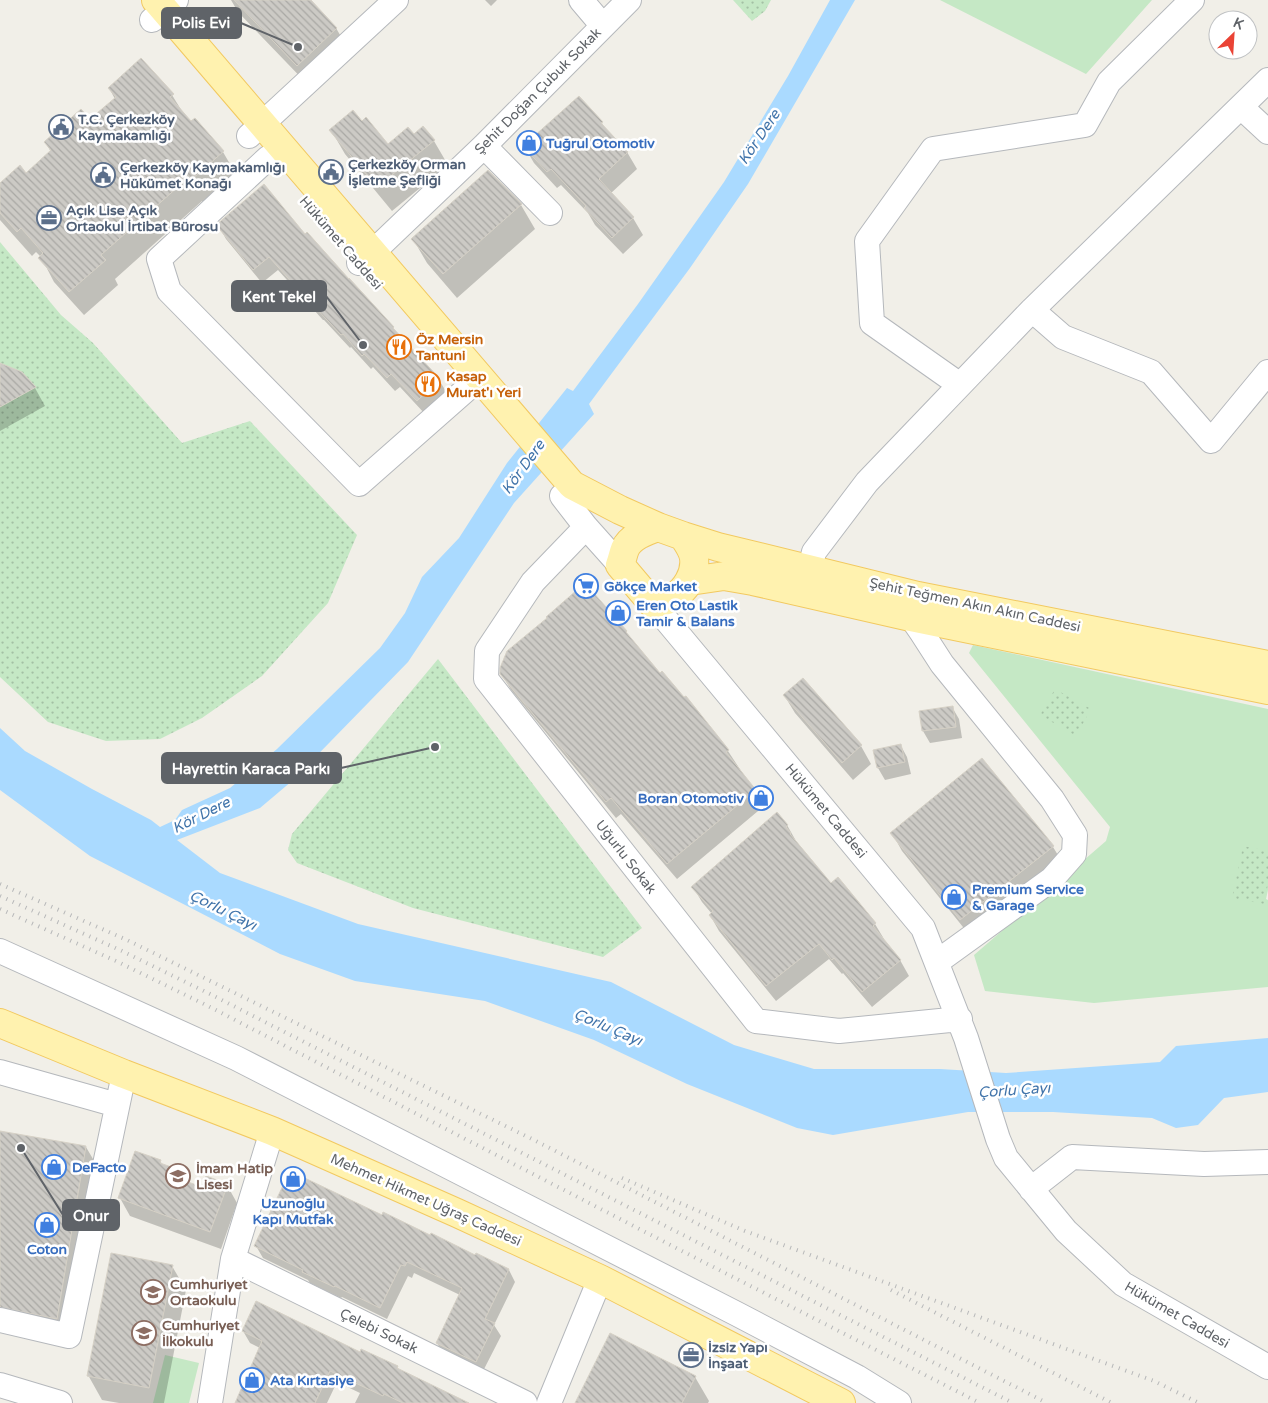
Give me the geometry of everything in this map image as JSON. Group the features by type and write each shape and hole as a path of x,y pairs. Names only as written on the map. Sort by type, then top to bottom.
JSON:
{"main road":[{"name":"Hükümet Caddesi","path":"134,0 162,7 260,130 301,168 366,258 468,388 498,410"},
{"name":"Hükümet Caddesi","path":"260,130 268,158 366,258 498,410"},
{"path":"268,158 278,153 301,168"},
{"path":"498,410 567,490 684,536 694,557 686,585 672,598 653,604 620,565 625,547 634,538 658,527"},
{"name":"Şehit Teğmen Akın Akın Caddesi","path":"684,536 718,547 918,596 1268,666"},
{"name":"Şehit Teğmen Akın Akın Caddesi","path":"686,585 724,576 753,581 911,617 1268,690"},
{"name":"Mehmet Hikmet Uğraş Caddesi","path":"1,1026 272,1131 457,1213 600,1279 841,1403"}],"street":[{"path":"260,130 396,0"},
{"path":"581,0 603,26"},
{"name":"Şehit Doğan Çubuk Sokak","path":"366,258 484,146 629,0"},
{"path":"960,385 872,323 867,241 933,149 1085,125 1109,82 1192,0"},
{"path":"810,568 814,552 866,482 1032,310 1268,80"},
{"path":"1241,107 1268,132"},
{"path":"484,146 550,213"},
{"path":"268,158 159,259 169,291 360,484 468,388"},
{"path":"1032,310 1063,337 1151,372 1211,440 1268,372"},
{"path":"567,490 586,527 620,565"},
{"name":"Uğurlu Sokak","path":"586,527 533,582 487,651 486,679 756,1021 839,1031 963,1028"},
{"path":"683,639 678,620 686,585"},
{"name":"Hükümet Caddesi","path":"653,604 923,928 963,1028 998,1139 1006,1158 1066,1231 1123,1284 1268,1367"},
{"path":"911,617 942,664 1052,799 1074,835 1074,854 1052,879 937,962"},
{"path":"0,951 236,1058 737,1314 857,1377 899,1403"},
{"path":"0,1072 117,1105"},
{"path":"0,1320 69,1336 124,1074"},
{"path":"210,1403 233,1260 272,1131"},
{"path":"1031,1188 1072,1157 1204,1164 1268,1162"},
{"name":"Çelebi Sokak","path":"233,1260 525,1403"},
{"path":"549,1403 600,1279"},
{"path":"0,1385 60,1403"}],"green space":[{"path":"733,0 771,0 765,11 752,21"},
{"path":"940,0 1152,0 1086,74"},
{"path":"0,242 61,315 93,343 182,443 250,421 357,535 328,603 262,676 202,718 160,739 106,741 48,722 0,677"},
{"path":"973,645 1268,709 1268,890 1266,899 1268,900 1268,987 1094,1003 985,991 974,955 1106,841 1110,827 969,653"},
{"path":"438,659 642,928 603,957 413,908 297,863 288,850 292,834"},
{"path":"1055,689 1091,709 1076,736 1040,715"},
{"path":"1243,846 1268,851 1268,884 1264,904 1232,898"},
{"path":"165,1355 199,1363 189,1403 153,1403"}],"water":[{"path":"830,0 855,0 748,184 690,268 589,404 594,414 514,503 408,662 292,781 260,808 177,840 220,873 358,924 611,982 734,1045 814,1069 940,1069 1006,1073 1160,1062 1176,1046 1268,1038 1268,1092 1224,1098 1198,1125 1176,1128 1152,1118 1053,1112 968,1112 833,1135 797,1128 687,1084 594,1040 485,1001 355,981 280,954 90,856 0,790 0,728 25,751 151,820 160,827 175,820 182,810 230,788 277,749 380,648 405,613 422,577 459,538 507,463 567,388 573,391 638,304 724,182 788,76"}],"building":[{"path":"234,0 311,0 337,28 297,66"},
{"name":"Çerkezköy Kaymakamlığı Hükümet Konağı","path":"141,58 174,94 170,97 191,121 195,118 224,151 190,181 188,178 101,255 106,260 69,292 38,258 43,253 21,228 17,232 0,213 0,183 20,165 26,173 51,150 44,142 81,109 90,119 116,97 108,88"},
{"path":"579,96 628,152 599,179 634,217 612,238 584,208 586,206 551,169 547,172 523,146"},
{"path":"353,110 362,121 366,117 388,144 408,127 414,134 423,126 435,140 377,187 329,130"},
{"path":"488,170 522,204 443,274 411,239"},
{"path":"264,184 305,234 307,232 440,379 417,401 391,374 387,378 364,354 362,356 269,257 253,270 216,225"},
{"path":"0,363 22,372 36,387 0,407"},
{"path":"585,583 627,631 660,673 662,671 684,697 686,696 729,750 726,752 756,790 667,864 611,798 606,802 500,674 500,668 507,651"},
{"path":"803,678 862,745 842,763 783,695"},
{"path":"953,706 956,727 922,731 919,711"},
{"path":"901,744 905,762 877,768 873,750"},
{"path":"982,758 1054,846 960,920 890,833"},
{"path":"777,812 788,825 786,827 790,834 831,883 838,877 876,923 873,926 901,960 862,992 834,958 832,960 819,944 766,986 709,915 713,911 691,887"},
{"path":"0,1131 86,1146 57,1319 0,1307"},
{"path":"135,1151 161,1160 160,1163 174,1168 171,1176 202,1187 206,1176 228,1184 210,1232 118,1198"},
{"path":"290,1171 382,1215 383,1212 430,1235 431,1233 475,1255 476,1253 509,1269 485,1319 495,1323 476,1362 436,1343 462,1288 407,1262 405,1266 401,1265 380,1308 302,1272 303,1270 254,1246"},
{"path":"111,1253 173,1265 149,1388 87,1376"},
{"path":"256,1301 360,1352 361,1349 398,1366 397,1368 469,1403 403,1403 384,1394 383,1396 330,1371 315,1403 235,1403 262,1341 242,1331"},
{"path":"610,1333 696,1376 682,1403 575,1403"}],"railway":[{"path":"0,884 127,940 536,1141 1047,1403"},
{"path":"0,896 122,951 210,994 1013,1403"},
{"path":"0,909 116,961 208,1006 980,1403"},
{"path":"622,1178 745,1231 1154,1381 1199,1403"},
{"path":"891,1290 1112,1403"}],"place":[{"name":"Polis Evi","path":"298,47"},
{"name":"T.C. Çerkezköy Kaymakamlığı","path":"61,127"},
{"name":"Tuğrul Otomotiv","path":"529,143"},
{"name":"Çerkezköy Orman İşletme Şefliği","path":"331,172"},
{"name":"Çerkezköy Kaymakamlığı Hükümet Konağı","path":"103,175"},
{"name":"Açık Lise Açık Ortaokul İrtibat Bürosu","path":"49,218"},
{"name":"Kent Tekel","path":"363,345"},
{"name":"Öz Mersin Tantuni","path":"399,347"},
{"name":"Kasap Murat'ı Yeri","path":"428,384"},
{"name":"Gökçe Market","path":"586,586"},
{"name":"Eren Oto Lastik Tamir & Balans","path":"618,613"},
{"name":"Hayrettin Karaca Parkı","path":"435,747"},
{"name":"Boran Otomotiv","path":"761,798"},
{"name":"Premium Service & Garage","path":"954,897"},
{"name":"Onur","path":"21,1148"},
{"name":"DeFacto","path":"54,1167"},
{"name":"İmam Hatip Lisesi","path":"178,1176"},
{"name":"Uzunoğlu Kapı Mutfak","path":"293,1179"},
{"name":"Coton","path":"47,1225"},
{"name":"Cumhuriyet Ortaokulu","path":"153,1292"},
{"name":"Cumhuriyet İlkokulu","path":"144,1333"},
{"name":"İzsiz Yapı İnşaat","path":"691,1355"},
{"name":"Ata Kırtasiye","path":"252,1380"}],"water label":[{"name":"Kör Dere","path":"759,137"},
{"name":"Kör Dere","path":"523,467"},
{"name":"Kör Dere","path":"201,815"},
{"name":"Çorlu Çayı","path":"223,910"},
{"name":"Çorlu Çayı","path":"608,1027"},
{"name":"Çorlu Çayı","path":"1014,1090"}]}
